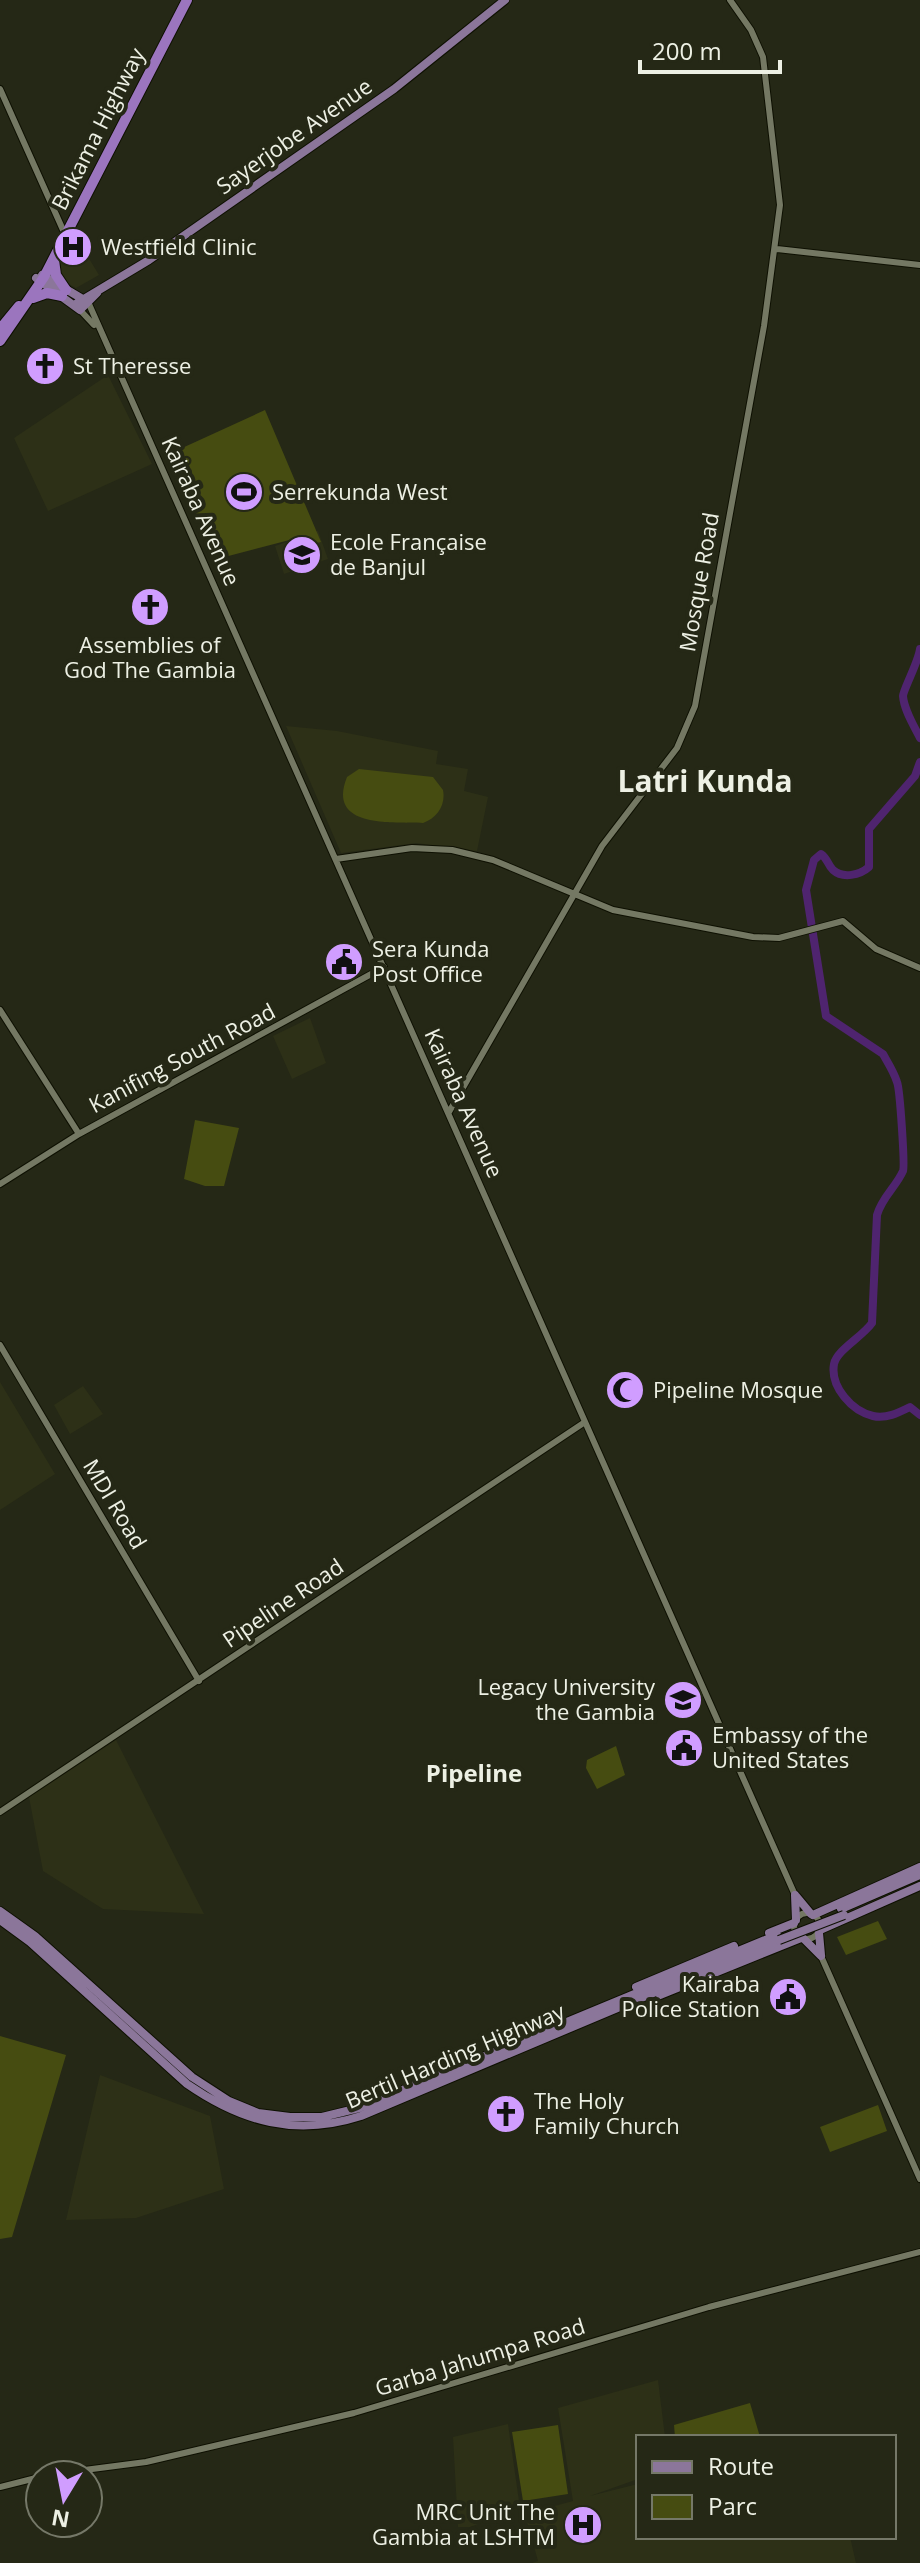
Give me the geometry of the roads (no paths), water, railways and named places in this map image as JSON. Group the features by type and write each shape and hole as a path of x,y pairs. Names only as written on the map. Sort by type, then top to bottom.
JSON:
{"highway":[{"name":"Brikama Highway","path":"40,277 184,0"},
{"name":"Brikama Highway","path":"40,277 54,258 184,0"},
{"path":"31,299 47,293 64,293 56,275 54,258"},
{"path":"0,341 31,299 40,277"},
{"path":"0,329 40,277"}],"main road":[{"name":"Sayerjobe Avenue","path":"77,308 394,89 505,0"},
{"name":"Kairaba Avenue","path":"40,277 64,293 86,302"},
{"name":"Kairaba Avenue","path":"64,293 77,308"},
{"path":"795,1895 812,1914 920,1867"},
{"path":"821,1956 819,1931 920,1881"},
{"name":"Bertil Harding Highway","path":"0,1911 35,1936 192,2077 229,2101 269,2116 322,2117 359,2108 920,1881"},
{"path":"616,2004 624,1993 662,1975 795,1922 795,1895"},
{"name":"Bertil Harding Highway","path":"0,1920 30,1942 187,2084 234,2112 276,2125 320,2127 361,2116 616,2004"},
{"path":"616,2004 668,1992 802,1938 821,1956"}],"street":[{"name":"Mosque Road","path":"448,1113 575,892 611,834 677,748 691,721 777,249 780,199 763,57 751,30 730,0"},
{"path":"0,89 63,230"},
{"path":"777,249 920,265"},
{"name":"Kairaba Avenue","path":"86,302 795,1895"},
{"name":"Kairaba Avenue","path":"77,308 97,328"},
{"path":"336,859 412,848 452,850 493,860 613,910 732,935 770,939 835,922 849,923 876,949 920,968"},
{"name":"Kanifing South Road","path":"0,1184 79,1134 384,967"},
{"path":"0,1010 79,1134"},
{"name":"MDI Road","path":"0,1345 199,1681"},
{"name":"Pipeline Road","path":"0,1812 585,1422"},
{"path":"802,1914 812,1914 819,1921 819,1931 812,1938 802,1938 795,1932 795,1922 802,1914"},
{"path":"821,1956 920,2179"},
{"name":"Garba Jahumpa Road","path":"104,2467 146,2462 354,2413 709,2307 920,2252"},
{"path":"0,2487 24,2481"}],"waterway":[{"path":"920,649 903,696 920,738"},
{"path":"920,762 915,776 869,829 869,867 856,874 837,873 821,854 814,860 806,890 826,1016 883,1054 897,1082 902,1127 903,1171 877,1215 872,1323 836,1359 835,1381 844,1397 865,1413 887,1416 910,1407 920,1415"}],"place":[{"name":"Westfield Clinic","path":"73,247"},
{"name":"St Theresse","path":"45,366"},
{"name":"Serrekunda West","path":"244,492"},
{"name":"Ecole Française de Banjul","path":"302,555"},
{"name":"Assemblies of God The Gambia","path":"150,607"},
{"name":"Sera Kunda Post Office","path":"344,962"},
{"name":"Pipeline Mosque","path":"625,1390"},
{"name":"Legacy University the Gambia","path":"683,1700"},
{"name":"Embassy of the United States","path":"684,1748"},
{"name":"Kairaba Police Station","path":"788,1997"},
{"name":"The Holy Family Church","path":"506,2114"},
{"name":"MRC Unit The Gambia at LSHTM","path":"583,2525"}],"district":[{"name":"Latri Kunda","path":"705,782"},
{"name":"Pipeline","path":"474,1774"}]}
